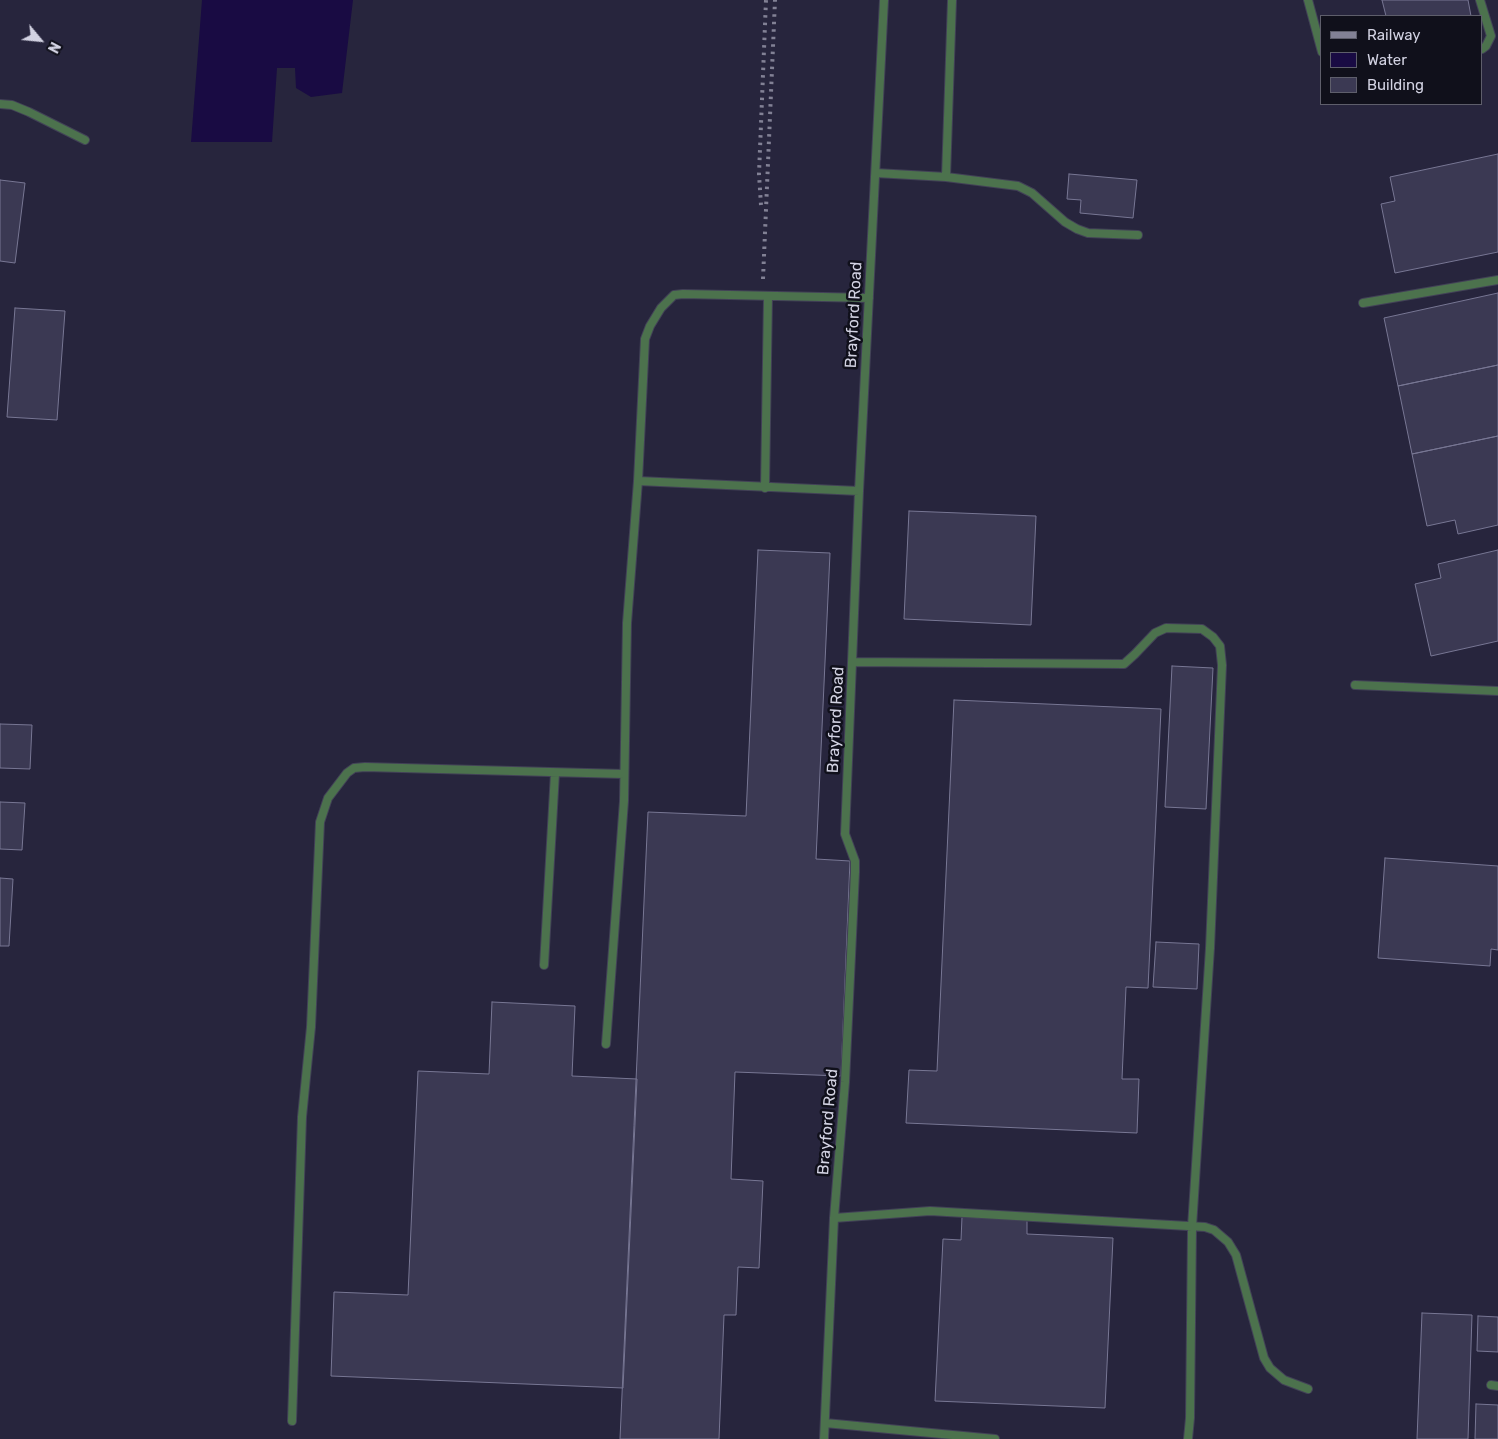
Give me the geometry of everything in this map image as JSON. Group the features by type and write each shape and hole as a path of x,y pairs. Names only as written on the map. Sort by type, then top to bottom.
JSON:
{"lane":[{"name":"Brayford Road","path":"824,1439 834,1218 845,1082 855,872 855,861 845,834 859,492 884,0"},
{"path":"946,177 952,0"},
{"path":"1308,0 1320,45"},
{"path":"1480,0 1491,36 1483,48"},
{"path":"0,104 12,105 85,140"},
{"path":"876,173 946,177 1018,186 1036,196 1065,222 1088,233 1138,235"},
{"path":"1363,303 1498,280"},
{"path":"606,1044 624,801 627,623 638,481 645,339 656,316 674,295 869,298"},
{"path":"765,488 768,296"},
{"path":"638,481 859,492"},
{"path":"853,662 1124,664 1155,633 1166,628 1202,629 1213,637 1220,646 1222,665 1210,948 1192,1227 1190,1418 1188,1439"},
{"path":"1354,685 1498,691"},
{"path":"292,1421 302,1117 311,1027 320,822 323,809 333,789 354,768 624,774"},
{"path":"544,965 555,773"},
{"path":"834,1218 930,1211 1205,1227 1214,1230 1228,1242 1236,1255 1264,1358 1270,1368 1284,1380 1308,1389"},
{"path":"825,1423 995,1439"}],"water":[{"path":"202,0 353,0 342,93 311,97 296,88 295,68 277,68 272,142 191,142"}],"building":[{"path":"1382,0 1468,0 1471,15 1386,15"},
{"path":"1498,154 1498,252 1395,273 1381,204 1395,201 1390,177"},
{"path":"1069,174 1137,180 1133,218 1080,213 1081,200 1067,199"},
{"path":"0,180 25,183 15,263 0,261"},
{"path":"1498,293 1498,365 1398,386 1384,318"},
{"path":"15,308 65,311 57,420 7,417"},
{"path":"1498,365 1498,436 1412,454 1398,386"},
{"path":"1498,436 1498,525 1458,534 1455,520 1427,526 1412,454"},
{"path":"909,511 1036,516 1031,625 904,619"},
{"path":"758,550 830,553 816,859 850,861 841,1076 735,1072 731,1179 763,1181 759,1268 738,1267 736,1315 724,1315 719,1439 620,1439 648,812 746,816"},
{"path":"1498,550 1498,641 1431,656 1415,584 1441,578 1438,564"},
{"path":"1172,666 1213,668 1206,809 1165,807"},
{"path":"954,700 1161,709 1148,988 1126,987 1122,1079 1139,1079 1137,1133 906,1123 909,1070 937,1071"},
{"path":"0,724 32,725 30,769 0,768"},
{"path":"0,802 25,803 22,850 0,849"},
{"path":"1385,858 1498,866 1498,950 1491,949 1490,966 1378,958"},
{"path":"0,878 13,879 9,946 0,946"},
{"path":"1156,942 1199,944 1197,989 1153,987"},
{"path":"492,1002 575,1006 572,1076 637,1079 623,1388 331,1376 334,1292 408,1295 418,1071 489,1074"},
{"path":"962,1217 1027,1220 1027,1234 1113,1238 1105,1408 935,1401 943,1239 961,1240"},
{"path":"1422,1313 1472,1315 1468,1439 1417,1439"},
{"path":"1478,1316 1498,1317 1498,1352 1477,1351"},
{"path":"1476,1404 1498,1405 1498,1439 1475,1439"}],"railway":[{"path":"761,205 759,174 766,0"},
{"path":"763,279 775,0"}]}
